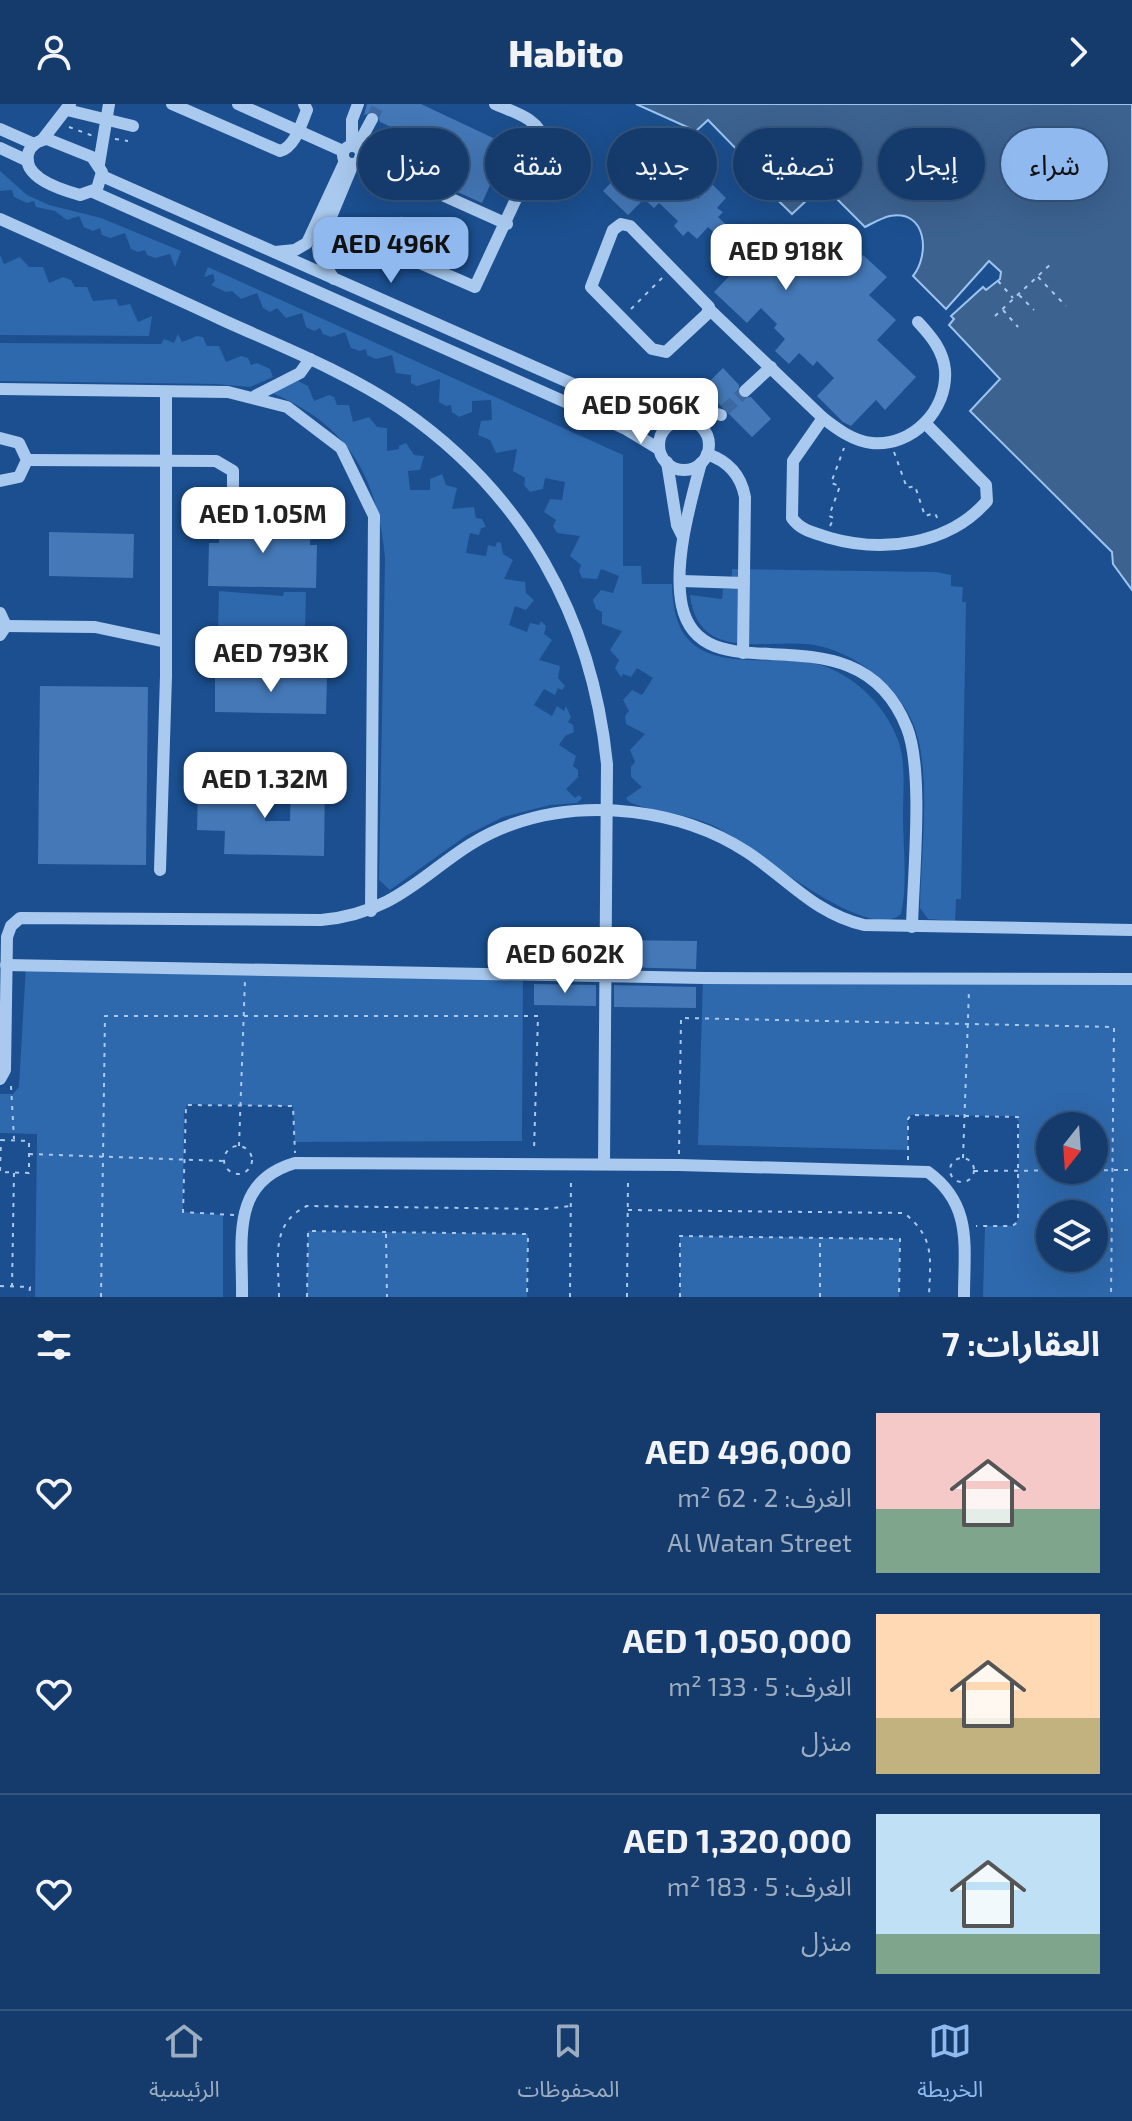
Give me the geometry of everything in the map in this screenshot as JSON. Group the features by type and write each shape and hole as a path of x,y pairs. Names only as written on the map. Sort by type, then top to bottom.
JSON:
{"street":[{"path":"93,192 101,170 101,137 109,104"},
{"path":"172,104 275,150 285,151 307,110 304,104"},
{"path":"238,104 507,224"},
{"path":"334,279 318,252 352,154 352,120 358,104"},
{"path":"328,223 471,287 479,284 541,149 542,132 536,123 495,104"},
{"path":"133,126 66,112 39,142 28,161 31,171 75,194 93,192 626,429 659,449 667,462 683,537"},
{"path":"274,252 298,249 307,243 372,119"},
{"path":"0,129 39,142 55,140 101,170 274,252 668,426"},
{"path":"0,148 28,161"},
{"path":"0,219 310,359 399,407 480,474 520,523 553,575 582,639 601,709 607,764 604,1164"},
{"path":"709,309 666,352 652,349 591,287 613,230 621,224 630,226 709,309 823,418 849,435 871,443 891,442 925,423 936,409 945,370 939,348 918,322"},
{"path":"255,396 300,373 310,359"},
{"path":"745,391 771,367"},
{"path":"0,389 255,396 287,407 341,448 374,516 371,911"},
{"path":"160,870 166,642 166,392"},
{"path":"597,397 660,399 723,412 704,429"},
{"path":"823,418 793,461 792,518 797,526 852,544 908,543 942,533 960,524 982,506 988,490 925,423"},
{"path":"659,449 660,438 668,426 686,420 704,429 708,438 683,537 683,608 695,632 717,648 743,653 804,653 831,658 867,676 895,705 907,729 914,755 912,927"},
{"path":"0,438 19,443 27,460"},
{"path":"667,462 681,469 704,458 730,466 744,488 743,653"},
{"path":"27,460 226,464 235,477 233,504"},
{"path":"0,481 19,477 27,460"},
{"path":"676,511 691,511"},
{"path":"682,581 744,583"},
{"path":"0,613 3,631 95,627 166,642"},
{"path":"2,1074 8,931 25,916 321,920 371,911 407,892 473,842 503,827 541,816 606,810 679,821 712,832 749,853 826,912 845,921 912,927 1132,930"},
{"path":"6,965 605,976 1132,979"},
{"path":"242,1297 243,1215 249,1195 270,1172 295,1163 908,1168 928,1172 948,1186 959,1206 963,1226 964,1297"}],"path":[{"path":"66,112 101,137 128,141"},
{"path":"388,250 402,217"},
{"path":"995,316 1053,262"},
{"path":"621,319 672,268"},
{"path":"1038,277 1066,306"},
{"path":"998,281 1013,299"},
{"path":"1018,295 1034,310"},
{"path":"1002,310 1018,327"},
{"path":"826,537 840,486 831,483 849,435"},
{"path":"891,442 907,488 915,486 925,516 935,513 942,533"},
{"path":"239,1146 245,967"},
{"path":"963,1158 970,977"},
{"path":"101,1297 105,1016 538,1016 534,1164"},
{"path":"679,1165 681,1018 1114,1027 1110,1170 1111,1297"},
{"path":"2,1074 13,1094 14,1141"},
{"path":"243,1215 184,1214 186,1105 293,1106 295,1163"},
{"path":"908,1168 910,1116 1018,1117 1017,1224 963,1226"},
{"path":"1,1140 29,1141 29,1154 29,1173 0,1172 1,1140"},
{"path":"224,1161 233,1173 247,1170 251,1155 239,1146"},
{"path":"224,1161 228,1150 239,1146"},
{"path":"29,1154 224,1161"},
{"path":"963,1158 952,1163 953,1178 964,1182 974,1171 1132,1170"},
{"path":"963,1158 973,1163 974,1171"},
{"path":"627,1297 628,1165"},
{"path":"570,1297 572,1166"},
{"path":"12,1287 14,1172"},
{"path":"279,1297 280,1231 290,1214 307,1206 544,1209 571,1206"},
{"path":"628,1210 904,1213 921,1226 931,1250 929,1297"},
{"path":"307,1297 308,1231 528,1234 527,1297"},
{"path":"386,1232 387,1297"},
{"path":"680,1297 680,1236 900,1239 899,1297"},
{"path":"820,1238 820,1297"},
{"path":"0,1286 30,1287 29,1297"}],"shaded area":[{"path":"636,104 1132,104 1132,590 1113,564 1112,552 970,411 1000,379 949,325 954,319 951,316 983,287 986,290 1000,279 1001,272 989,261 946,309 913,276 922,257 923,246 918,226 912,219 890,216 865,227 838,200 862,200 862,128 733,128 733,146 708,120 699,128 689,128"},
{"path":"0,171 27,195 49,205 101,218 181,251 175,267 170,254 155,258 147,255 145,250 138,252 131,249 125,233 110,238 102,235 100,228 93,231 84,227 79,216 67,220 55,211 36,207 34,201 27,203 14,197 12,190 0,191"},
{"path":"778,200 807,200 792,214"},
{"path":"0,255 4,264 20,257 29,267 43,267 49,283 63,277 71,280 75,287 87,287 93,301 116,299 119,306 130,304 138,322 152,316 149,336 0,335"},
{"path":"208,267 623,455 623,566 641,566 642,584 672,584 675,614 684,634 698,648 735,659 822,665 863,690 885,715 899,743 903,769 905,878 901,914 884,920 861,916 807,888 712,825 629,802 626,798 642,787 631,777 631,767 635,762 630,750 645,734 626,724 625,716 629,711 623,700 632,690 642,695 653,678 637,668 631,677 623,674 621,677 615,668 619,660 610,650 622,631 602,624 602,612 596,609 593,600 601,590 613,593 619,576 601,569 597,579 582,578 579,571 581,565 570,556 580,536 557,533 553,526 556,520 544,512 550,499 562,500 565,482 545,478 543,489 530,492 524,485 525,478 513,471 517,449 496,453 490,440 478,435 481,421 492,420 491,400 472,401 472,412 459,417 452,412 451,405 439,402 440,379 417,386 411,383 411,375 396,373 392,355 376,359 367,355 366,349 351,348 345,332 331,337 323,334 320,328 314,331 306,327 302,313 286,318 277,308 270,312 263,308 257,293 241,299 232,291 226,292 211,285 215,281 213,274 204,277"},
{"path":"178,334 182,342 203,337 207,346 219,346 226,362 241,356 248,358 251,365 257,363 270,369 273,377 250,387 0,381 0,343 161,344 164,339 174,343"},
{"path":"298,381 308,386 314,401 329,395 334,397 337,405 349,405 353,422 369,417 377,427 387,428 387,451 399,449 406,443 414,455 424,456 420,470 408,471 410,490 430,490 430,479 442,474 446,485 457,488 452,509 474,507 476,518 482,519 486,527 481,528 479,535 470,533 466,553 486,556 488,545 495,547 497,542 501,543 503,554 513,560 504,579 525,582 526,593 534,600 526,610 515,606 509,625 527,632 530,623 539,625 541,621 546,626 544,634 552,640 539,660 560,666 558,678 565,686 562,690 558,688 555,695 544,689 534,705 552,716 557,706 564,711 566,706 571,717 568,722 573,725 574,732 565,736 559,745 576,756 573,766 578,770 578,777 566,789 575,798 579,795 582,798 577,803 550,805 503,817 467,835 390,890 379,880 385,558 381,529 366,479 339,438 321,421 272,393"},
{"path":"732,569 936,572 951,575 951,586 963,587 962,602 966,602 961,899 956,899 955,921 928,919 920,908 924,778 918,738 903,704 876,675 843,654 807,644 734,643 705,630 695,616 690,595 722,599 723,589 731,589"},
{"path":"219,591 283,596 284,592 306,592 305,630 240,626 239,629 218,629"},
{"path":"26,965 523,974 522,1141 295,1142 293,1106 188,1104 184,1110 183,1212 223,1215 223,1297 35,1297 37,1134 0,1133 0,1094 13,1094 19,1087"},
{"path":"703,978 1132,980 1132,1297 983,1297 985,1226 1012,1226 1018,1220 1019,1122 1015,1116 911,1115 908,1119 908,1150 698,1145"},
{"path":"308,1231 528,1234 527,1297 307,1297"},
{"path":"680,1236 900,1239 899,1297 680,1297"}],"building":[{"path":"367,104 421,104 485,134 485,196 482,203 469,197 469,128 393,128 380,122 376,111 364,115"},
{"path":"717,189 726,198 717,208 723,212 718,217 744,242 758,227 801,268 821,248 846,273 863,255 887,277 869,295 896,320 877,340 916,377 885,410 876,400 851,426 843,422 817,396 834,378 817,361 813,366 799,353 789,364 775,351 785,339 774,328 777,324 761,308 747,323 714,292 737,268 727,259 734,252 708,227 697,239 688,231 683,236 674,226 678,221 659,203 654,208 645,200 717,200"},
{"path":"612,200 643,200 628,215"},
{"path":"723,368 739,385 739,398 751,397 771,419 752,437 703,388"},
{"path":"219,519 311,520 310,545 317,545 316,588 208,586 209,543 219,543"},
{"path":"49,532 134,534 133,578 49,576"},
{"path":"215,675 327,677 326,714 215,712"},
{"path":"40,686 148,687 146,865 38,864"},
{"path":"291,778 325,779 324,856 224,854 225,831 197,830 198,786 265,788 265,821 290,821"},
{"path":"535,939 597,940 596,967 534,966"},
{"path":"615,940 697,941 696,969 614,967"},
{"path":"534,984 596,985 596,1006 534,1005"},
{"path":"614,985 696,987 696,1008 614,1007"}],"tunnel":[{"path":"372,119 379,104"},
{"path":"725,410 745,391"}]}
